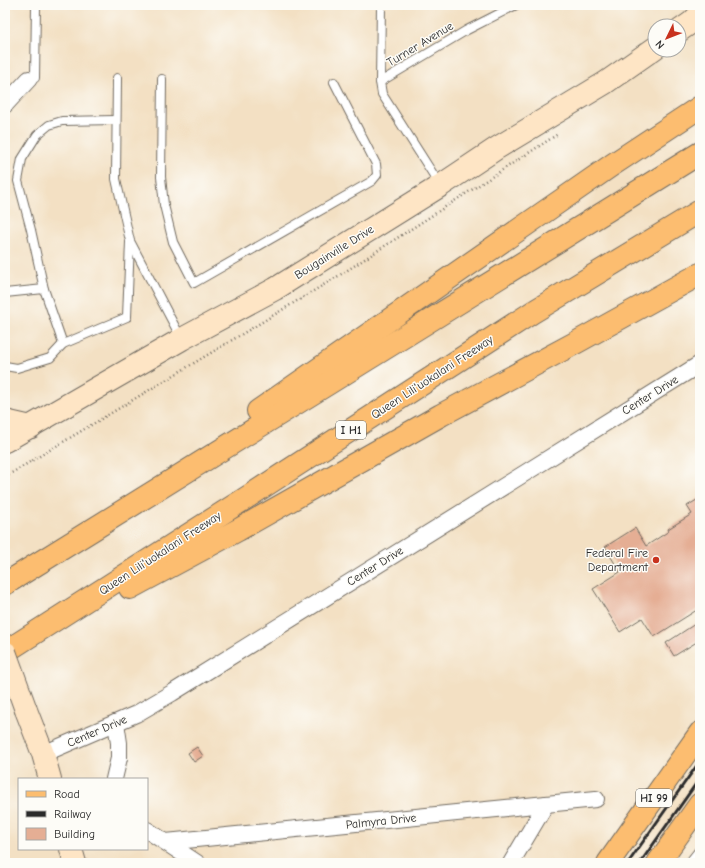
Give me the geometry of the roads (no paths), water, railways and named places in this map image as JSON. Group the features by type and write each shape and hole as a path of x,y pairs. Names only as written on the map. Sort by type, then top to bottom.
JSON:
{"main road":[{"path":"35,565 612,165 700,107"},
{"path":"5,584 700,153"},
{"name":"Queen Liliʻuokalani Freeway","path":"5,653 533,312 700,210"},
{"path":"5,653 238,530 441,415 700,274"},
{"name":"HI 99","path":"608,863 700,733"},
{"path":"658,863 700,804"}],"street":[{"path":"687,25 700,14"},
{"name":"Bougainville Drive","path":"5,441 182,339 275,289 440,186 497,148 605,83 647,54"},
{"path":"5,105 32,78"},
{"name":"Center Drive","path":"43,754 136,714 172,693 700,364"},
{"path":"5,421 31,427"},
{"path":"5,653 43,754 50,778"},
{"path":"114,778 119,758 119,743 116,723"},
{"name":"Palmyra Drive","path":"166,842 596,799"},
{"path":"511,863 546,804"},
{"path":"148,831 197,863"},
{"path":"71,850 75,863"}],"lane":[{"path":"32,78 36,5"},
{"path":"381,5 380,82 382,94 440,186"},
{"name":"Turner Avenue","path":"380,82 467,30 516,5"},
{"path":"5,366 17,368 50,358 63,344 128,317 130,241 116,179 117,78"},
{"path":"162,79 161,177 164,205 173,242 194,283 372,181 377,175 376,164 334,82"},
{"path":"63,344 44,290 31,230 18,181 22,159 37,135 49,125 62,121 116,120"},
{"path":"130,241 182,339"},
{"path":"5,293 44,290"},
{"path":"689,863 700,849"}],"railway":[{"path":"628,863 700,761"},
{"path":"640,863 700,778"}],"place":[{"name":"Federal Fire Department","path":"656,560"}]}
